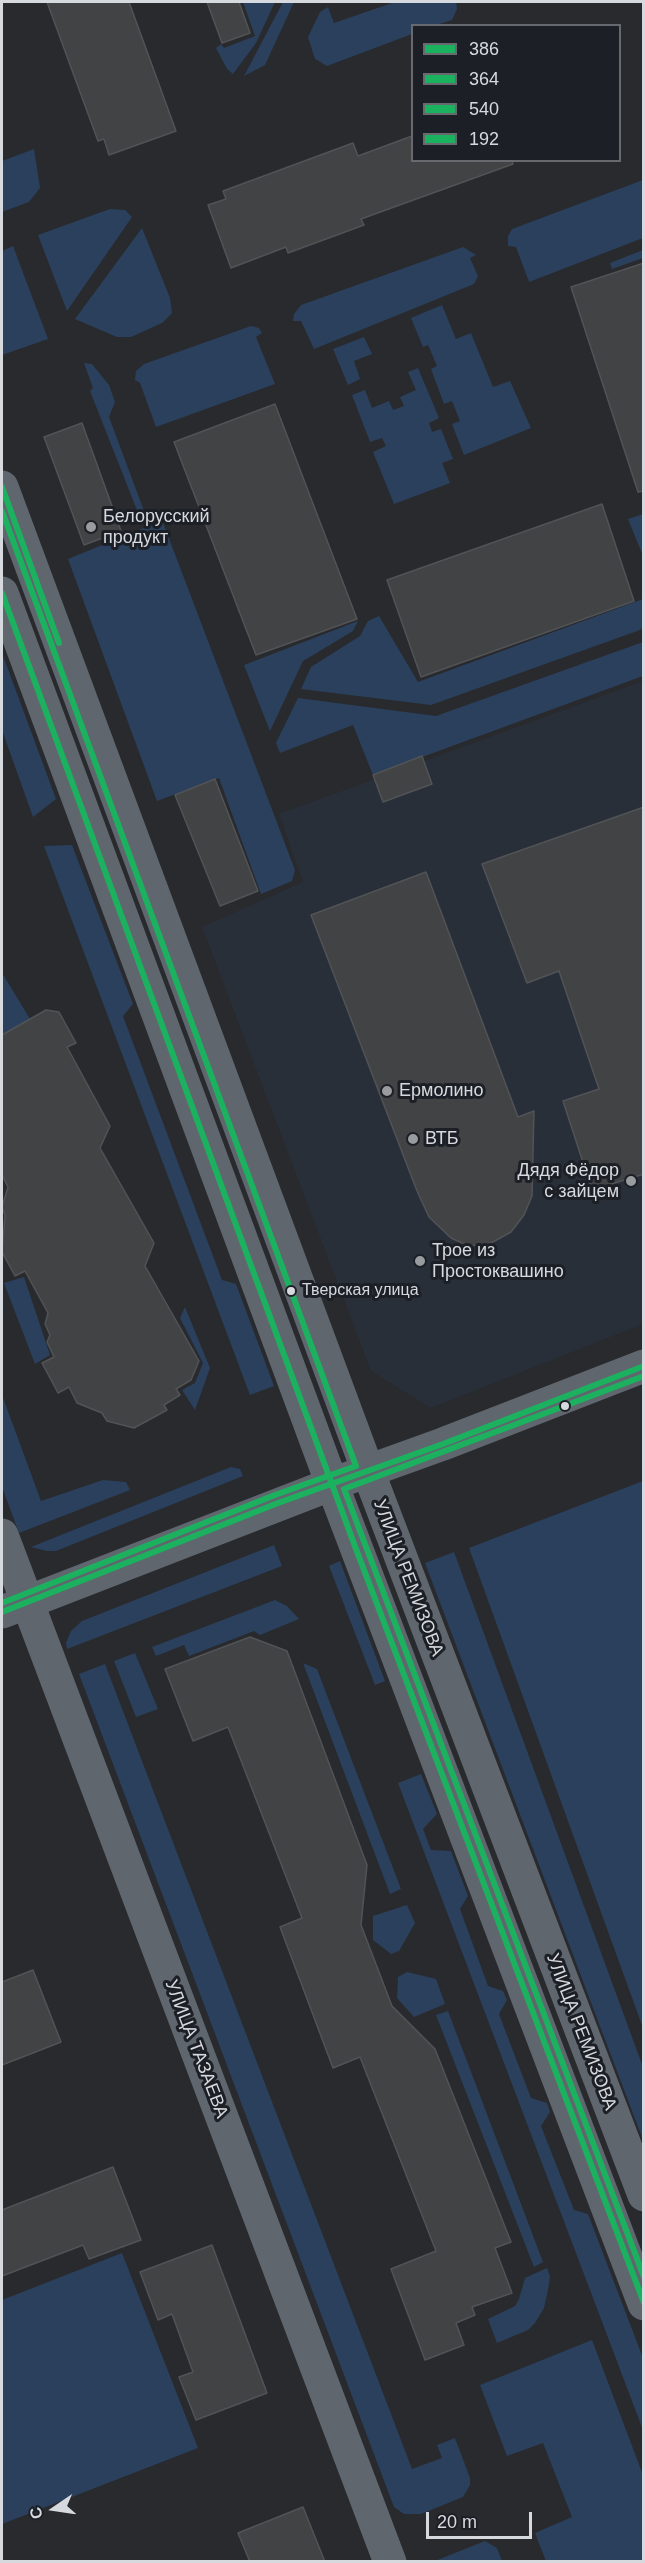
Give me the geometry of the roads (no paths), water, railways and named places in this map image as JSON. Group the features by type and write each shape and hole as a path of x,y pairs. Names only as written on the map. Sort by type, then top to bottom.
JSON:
{"main road":[{"path":"332,1484 644,1366"},
{"name":"УЛИЦА РЕМИЗОВА","path":"368,1471 644,2195"},
{"name":"УЛИЦА РЕМИЗОВА","path":"332,1484 644,2304"}],"street":[{"name":"УЛИЦА РЕМИЗОВА","path":"2,488 368,1471"},
{"name":"УЛИЦА РЕМИЗОВА","path":"2,593 332,1484"},
{"path":"14,1607 332,1484"},
{"name":"УЛИЦА ТАЗАЕВА","path":"2,1535 14,1607 390,2562"}],"place":[{"name":"Белорусский продукт","path":"91,527"},
{"name":"Ермолино","path":"387,1091"},
{"name":"ВТБ","path":"413,1139"},
{"name":"Дядя Фёдор с зайцем","path":"631,1181"},
{"name":"Трое из Простоквашино","path":"420,1261"},
{"name":"Тверская улица","path":"291,1291"}]}
